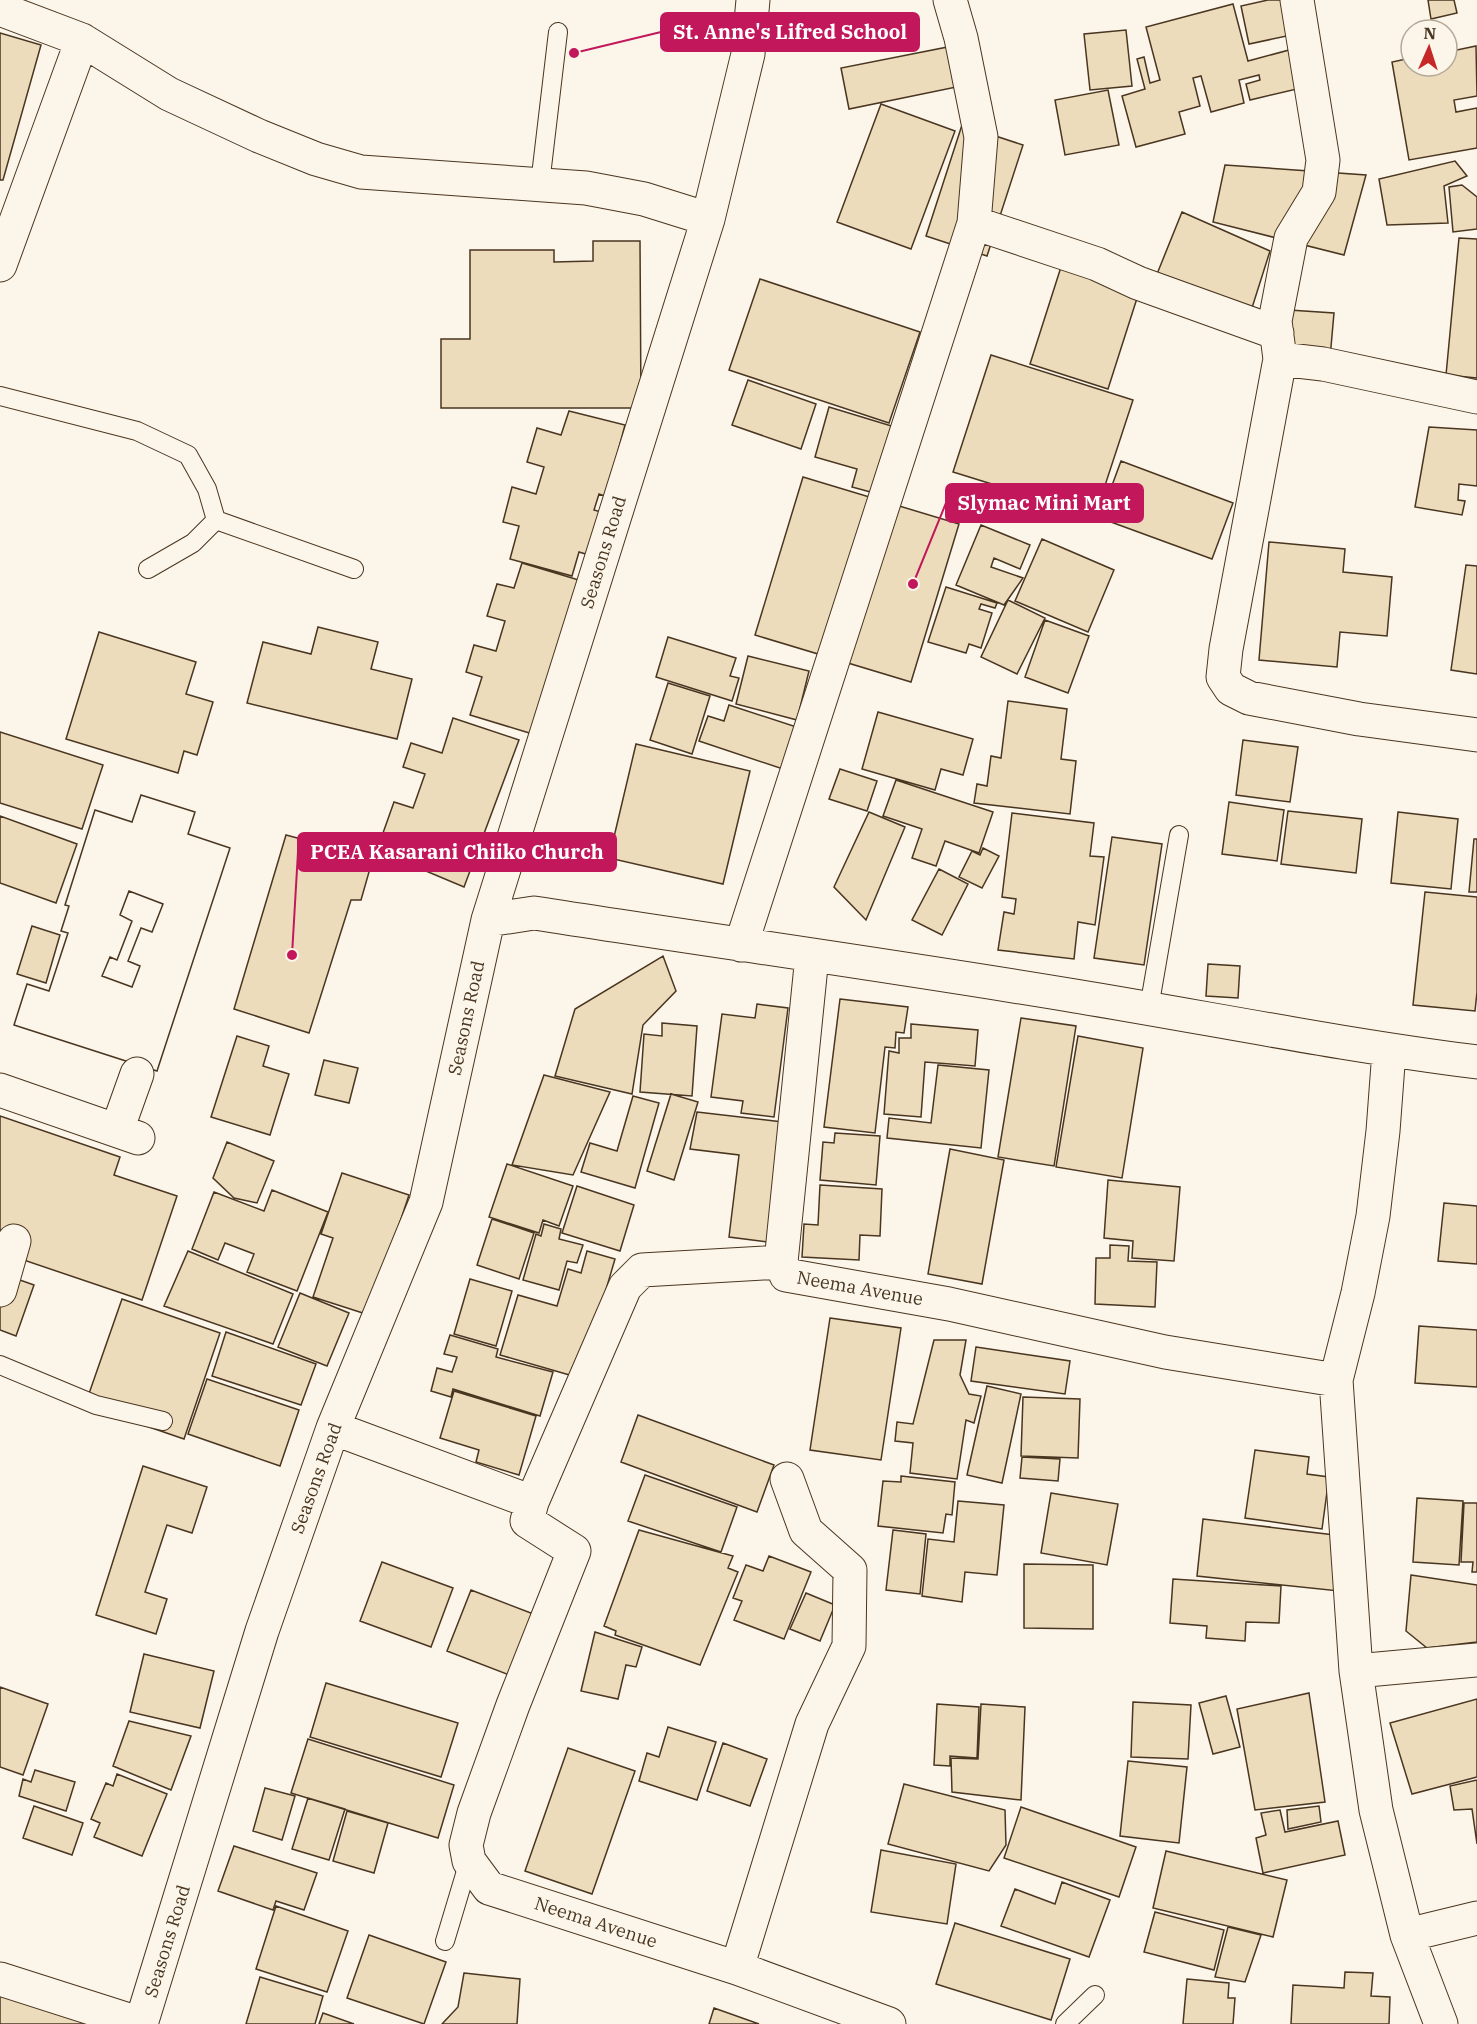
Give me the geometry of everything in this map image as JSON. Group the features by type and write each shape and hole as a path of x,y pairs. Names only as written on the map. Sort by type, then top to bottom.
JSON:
{"street":[{"name":"Seasons Road","path":"141,2024 262,1630 333,1428 426,1202 488,920 708,219 748,54 753,0"},
{"path":"741,945 974,223 981,137 961,38 950,0"},
{"path":"1297,0 1323,160 1319,192 1291,238 1275,321 1279,346 1223,677 1231,689 1249,698 1359,719 1477,735"},
{"path":"0,9 82,40 169,94 259,136 316,159 361,172 586,188 644,199 708,219"},
{"path":"0,265 82,40"},
{"path":"974,223 1097,264 1323,364 1477,398"},
{"path":"488,920 534,913 902,968 1149,1008 1389,1051 1477,1062"},
{"path":"781,1262 812,956"},
{"path":"1389,1051 1373,1216 1358,1293 1336,1380 1356,1671 1376,1810 1407,1935 1441,2024"},
{"path":"0,1090 128,1134 137,1074"},
{"path":"0,1290 14,1241"},
{"name":"Neema Avenue","path":"532,1502 625,1287 642,1270 781,1262 786,1275 950,1305 1165,1352 1336,1380"},
{"path":"333,1428 532,1502 527,1521 574,1551 513,1705 474,1813 466,1845 469,1861"},
{"path":"737,1968 812,1724 849,1646 850,1570 806,1530 787,1479"},
{"path":"1356,1671 1477,1660"},
{"name":"Neema Avenue","path":"469,1861 489,1888 737,1968 889,2024"},
{"path":"1407,1935 1477,1918"},
{"path":"0,1979 141,2024"}],"lane":[{"path":"540,184 558,33"},
{"path":"0,396 137,431 188,454 207,489 216,520"},
{"path":"216,520 354,569"},
{"path":"148,569 193,543 216,520"},
{"path":"1149,1008 1179,835"},
{"path":"0,1365 96,1405 163,1421"},
{"path":"445,1941 469,1861"},
{"path":"1065,2024 1095,1995"}],"building":[{"path":"1268,0 1309,0 1315,30 1249,44 1241,6"},
{"path":"1428,0 1454,0 1457,13 1431,18"},
{"path":"1233,4 1248,61 1304,46 1314,85 1250,100 1246,84 1260,80 1259,75 1239,80 1244,103 1211,112 1201,76 1193,78 1200,106 1179,112 1185,134 1136,147 1122,96 1145,89 1137,59 1144,57 1150,83 1160,80 1146,27"},
{"path":"1126,30 1132,86 1090,90 1084,34"},
{"path":"0,33 41,45 3,180 0,180"},
{"path":"968,43 976,83 849,109 841,68"},
{"path":"1476,46 1477,96 1454,100 1456,112 1477,108 1477,148 1409,160 1392,62 1399,61 1399,78 1459,78 1459,50"},
{"path":"1108,90 1119,145 1065,155 1055,100"},
{"path":"881,104 955,131 911,249 837,222"},
{"path":"962,125 1023,145 987,256 926,236"},
{"path":"1455,161 1467,176 1444,186 1448,223 1387,225 1379,179"},
{"path":"1225,165 1366,175 1344,255 1213,222"},
{"path":"1462,185 1477,197 1477,229 1453,232 1449,187"},
{"path":"1182,212 1270,251 1251,311 1157,274"},
{"path":"1459,238 1477,239 1477,378 1446,375"},
{"path":"593,241 640,241 641,408 441,408 441,339 470,339 470,250 554,250 554,262 593,261"},
{"path":"1061,267 1139,292 1108,389 1030,364"},
{"path":"760,279 920,332 889,423 729,370"},
{"path":"1289,310 1334,313 1330,358 1286,355"},
{"path":"991,355 1133,400 1095,516 953,472"},
{"path":"748,380 816,404 801,449 732,425"},
{"path":"829,407 908,431 889,497 852,487 857,469 815,457"},
{"path":"569,411 625,425 610,498 599,494 594,510 601,512 589,555 579,552 572,576 510,559 519,526 503,522 512,487 536,494 544,467 527,462 537,428 561,435"},
{"path":"1429,427 1477,430 1477,486 1459,484 1458,500 1465,501 1462,515 1415,507"},
{"path":"1121,461 1233,503 1212,559 1100,518"},
{"path":"803,477 959,524 911,682 755,635"},
{"path":"981,525 1030,545 1020,569 994,558 991,567 1023,578 1004,605 956,585"},
{"path":"1042,539 1114,570 1088,632 1015,601"},
{"path":"1269,542 1345,549 1343,572 1392,577 1387,636 1340,632 1337,667 1259,660"},
{"path":"522,563 582,581 536,735 470,715 482,677 466,672 474,645 496,651 505,621 487,616 497,584 514,588"},
{"path":"1466,565 1477,566 1477,674 1451,670"},
{"path":"946,587 997,603 995,608 981,604 979,609 992,613 981,648 969,644 966,653 928,642"},
{"path":"1008,600 1045,618 1017,674 981,657"},
{"path":"1045,620 1089,636 1068,693 1025,677"},
{"path":"318,627 378,642 371,669 412,679 397,739 247,703 263,642 311,654"},
{"path":"99,632 196,662 186,694 213,702 197,755 184,751 178,773 66,739"},
{"path":"668,637 736,658 730,676 739,678 732,701 656,677"},
{"path":"748,656 809,671 797,720 736,704"},
{"path":"668,683 710,696 692,754 650,740"},
{"path":"1008,701 1067,709 1061,759 1076,761 1070,814 974,803 977,784 987,786 991,756 1001,758"},
{"path":"729,705 824,736 810,778 699,741 708,716 724,721"},
{"path":"878,712 973,739 963,775 941,769 935,790 862,769"},
{"path":"453,718 519,740 464,887 395,858 401,838 383,833 394,802 413,808 425,774 403,767 411,743 442,753"},
{"path":"0,732 103,765 82,829 0,803"},
{"path":"1243,740 1298,747 1290,802 1236,795"},
{"path":"636,744 750,771 723,884 609,858"},
{"path":"840,769 877,781 867,811 829,799"},
{"path":"896,780 993,812 979,853 945,841 936,866 912,858 922,829 883,816"},
{"path":"141,795 195,812 188,834 230,848 157,1071 14,1025 27,984 49,991 68,933 61,931 69,906 65,905 95,810 132,822","holes":["129,891 163,904 152,932 141,928 128,961 140,966 132,987 102,976 110,957 117,960 132,921 120,915"]},
{"path":"141,795 195,812 188,834 230,848 157,1071 14,1025 27,984 49,991 68,933 61,931 69,906 65,905 95,810 132,822"},
{"path":"1229,802 1284,810 1277,861 1222,854"},
{"path":"1288,811 1362,819 1356,873 1281,864"},
{"path":"869,812 905,827 866,920 834,887"},
{"path":"1398,812 1458,819 1451,889 1391,883"},
{"path":"1012,813 1094,823 1090,856 1104,857 1095,925 1078,922 1074,959 998,950 1004,912 1014,914 1016,899 1002,897"},
{"path":"0,816 77,844 56,903 0,883"},
{"path":"286,835 373,858 361,900 351,900 309,1033 234,1009"},
{"path":"1112,837 1162,844 1144,965 1094,958"},
{"path":"1474,839 1477,839 1477,892 1469,892"},
{"path":"983,848 999,856 982,888 959,877 972,851 980,855"},
{"path":"939,869 968,884 942,935 912,920"},
{"path":"129,891 163,904 152,932 141,928 128,961 140,966 132,987 102,976 110,957 117,960 132,921 120,915"},
{"path":"1425,892 1477,897 1475,1011 1413,1005"},
{"path":"32,926 60,935 46,983 17,974"},
{"path":"663,956 676,991 643,1025 632,1094 555,1076 575,1009"},
{"path":"1208,964 1240,966 1238,998 1206,996"},
{"path":"840,999 908,1007 904,1033 896,1032 895,1048 885,1047 875,1133 824,1127"},
{"path":"757,1004 788,1008 774,1117 741,1113 743,1101 711,1097 722,1014 755,1018"},
{"path":"1021,1018 1076,1026 1054,1166 998,1157"},
{"path":"662,1023 697,1026 692,1096 640,1092 644,1034 662,1036"},
{"path":"911,1024 978,1030 975,1066 925,1062 921,1117 884,1114 889,1051 899,1053 899,1038 911,1038"},
{"path":"237,1036 269,1046 263,1066 289,1074 270,1135 211,1117"},
{"path":"1078,1036 1143,1048 1122,1178 1056,1167"},
{"path":"324,1060 358,1068 349,1103 315,1095"},
{"path":"938,1065 989,1070 981,1148 887,1138 889,1118 931,1123"},
{"path":"544,1075 610,1092 573,1175 512,1165"},
{"path":"671,1094 698,1102 674,1180 647,1171"},
{"path":"633,1096 659,1103 635,1188 581,1172 590,1143 617,1151"},
{"path":"697,1112 791,1123 775,1243 729,1237 739,1155 690,1149"},
{"path":"0,1116 120,1157 114,1175 177,1196 142,1300 0,1252"},
{"path":"835,1133 880,1136 876,1185 820,1180 823,1142 834,1143"},
{"path":"227,1142 274,1161 257,1203 234,1198 213,1178"},
{"path":"950,1149 1004,1160 982,1284 928,1274"},
{"path":"507,1164 573,1186 559,1226 543,1220 539,1233 489,1217"},
{"path":"342,1173 409,1195 369,1315 313,1297 333,1238 321,1234"},
{"path":"1108,1180 1180,1187 1174,1261 1132,1258 1133,1241 1104,1238"},
{"path":"820,1185 882,1189 880,1236 860,1235 859,1260 802,1257 804,1224 818,1225"},
{"path":"577,1186 634,1205 620,1251 562,1233"},
{"path":"272,1190 328,1212 297,1291 247,1272 254,1254 225,1243 218,1260 192,1249 214,1192 264,1211"},
{"path":"1444,1203 1477,1206 1477,1264 1438,1261"},
{"path":"492,1219 534,1233 519,1279 477,1265"},
{"path":"544,1224 561,1229 559,1239 583,1245 577,1263 567,1261 559,1290 523,1280 536,1234 541,1236"},
{"path":"1110,1245 1129,1246 1128,1261 1157,1262 1155,1307 1095,1304 1096,1258 1110,1258"},
{"path":"188,1251 293,1294 273,1344 164,1306"},
{"path":"587,1251 615,1259 580,1378 500,1355 518,1295 557,1306 568,1269 581,1273"},
{"path":"0,1273 34,1285 16,1336 0,1330"},
{"path":"470,1279 512,1291 496,1346 454,1334"},
{"path":"300,1293 349,1313 327,1366 278,1347"},
{"path":"122,1299 220,1333 184,1439 85,1405"},
{"path":"830,1318 901,1328 881,1460 810,1450"},
{"path":"1419,1326 1477,1330 1477,1387 1415,1383"},
{"path":"226,1332 316,1364 301,1405 212,1376"},
{"path":"450,1335 498,1349 496,1357 553,1372 540,1416 453,1389 451,1397 431,1391 437,1368 452,1372 457,1357 444,1354"},
{"path":"934,1340 966,1340 960,1375 969,1394 981,1396 974,1423 966,1420 957,1479 910,1473 913,1443 895,1441 897,1422 913,1424"},
{"path":"976,1347 1070,1361 1065,1394 971,1381"},
{"path":"207,1379 299,1410 280,1466 188,1434"},
{"path":"987,1386 1021,1394 1002,1483 967,1475"},
{"path":"454,1391 536,1416 519,1475 476,1462 479,1450 440,1438"},
{"path":"1023,1397 1080,1399 1078,1458 1021,1456"},
{"path":"638,1415 774,1465 757,1512 621,1462"},
{"path":"1255,1450 1309,1457 1307,1474 1329,1477 1322,1529 1245,1518"},
{"path":"1022,1457 1060,1459 1058,1481 1020,1478"},
{"path":"143,1466 207,1487 192,1533 167,1525 145,1592 167,1599 156,1634 96,1615"},
{"path":"645,1475 737,1507 721,1552 628,1521"},
{"path":"901,1476 955,1482 952,1515 946,1514 943,1533 878,1526 883,1481 901,1482"},
{"path":"1051,1493 1118,1504 1107,1565 1041,1553"},
{"path":"1417,1498 1463,1501 1459,1565 1413,1562"},
{"path":"958,1501 1004,1505 997,1575 965,1572 962,1602 922,1596 928,1539 954,1542"},
{"path":"1464,1503 1477,1503 1477,1572 1472,1572 1473,1562 1461,1562"},
{"path":"1203,1519 1343,1536 1339,1591 1197,1576"},
{"path":"639,1530 733,1556 728,1568 738,1572 700,1665 615,1635 616,1631 604,1626"},
{"path":"893,1530 926,1534 920,1594 886,1590"},
{"path":"769,1556 811,1572 784,1639 734,1620 742,1601 733,1598 746,1565 763,1571"},
{"path":"382,1562 453,1588 431,1647 360,1621"},
{"path":"1024,1564 1093,1565 1093,1629 1024,1628"},
{"path":"1411,1575 1477,1585 1477,1642 1427,1648 1406,1631"},
{"path":"1173,1579 1281,1586 1279,1623 1246,1622 1245,1641 1206,1638 1207,1626 1170,1623"},
{"path":"471,1590 536,1615 512,1676 447,1651"},
{"path":"806,1593 835,1605 820,1641 790,1629"},
{"path":"595,1632 642,1647 636,1667 626,1665 618,1699 581,1691"},
{"path":"144,1654 214,1671 200,1728 130,1712"},
{"path":"326,1683 458,1723 441,1777 310,1737"},
{"path":"0,1687 48,1704 23,1775 0,1767"},
{"path":"1309,1693 1325,1802 1255,1810 1237,1709"},
{"path":"1226,1696 1240,1747 1213,1754 1199,1703"},
{"path":"1477,1699 1477,1777 1412,1794 1390,1723"},
{"path":"1133,1702 1191,1705 1188,1759 1131,1757"},
{"path":"937,1704 979,1707 977,1758 950,1756 950,1766 934,1765"},
{"path":"981,1704 1025,1707 1021,1800 952,1792 951,1758 978,1759"},
{"path":"129,1721 191,1736 171,1790 113,1766"},
{"path":"668,1727 716,1742 697,1800 639,1781 647,1753 659,1757"},
{"path":"308,1739 454,1785 438,1838 291,1793"},
{"path":"723,1743 767,1759 750,1806 707,1791"},
{"path":"568,1748 635,1771 592,1894 525,1871"},
{"path":"1128,1761 1187,1767 1179,1843 1120,1836"},
{"path":"35,1770 75,1782 66,1811 19,1796 23,1779 31,1782"},
{"path":"117,1774 167,1794 142,1856 94,1837 100,1823 91,1819 106,1783 113,1786"},
{"path":"1477,1780 1477,1844 1472,1809 1454,1810 1450,1786"},
{"path":"904,1784 1005,1810 1006,1845 989,1871 888,1844"},
{"path":"265,1788 295,1796 282,1840 253,1831"},
{"path":"308,1798 345,1809 329,1860 292,1849"},
{"path":"34,1806 83,1823 72,1855 23,1838"},
{"path":"1319,1806 1321,1822 1288,1829 1287,1810"},
{"path":"1021,1807 1136,1847 1119,1897 1004,1858"},
{"path":"1280,1810 1285,1832 1338,1821 1345,1855 1263,1873 1256,1838 1266,1835 1261,1813"},
{"path":"347,1811 388,1823 374,1873 333,1861"},
{"path":"234,1846 317,1873 304,1910 276,1901 273,1910 218,1891"},
{"path":"881,1850 956,1864 947,1924 871,1912"},
{"path":"1166,1851 1287,1880 1273,1937 1153,1908"},
{"path":"1062,1882 1110,1900 1089,1957 1001,1926 1015,1889 1055,1904"},
{"path":"276,1906 348,1931 327,1992 256,1969"},
{"path":"1155,1912 1224,1930 1214,1970 1144,1952"},
{"path":"955,1923 1070,1959 1051,2020 936,1984"},
{"path":"1228,1927 1261,1935 1245,1982 1215,1977"},
{"path":"369,1935 446,1962 424,2024 347,1998"},
{"path":"1345,1972 1373,1973 1371,1996 1390,1997 1389,2024 1291,2024 1293,1985 1344,1988"},
{"path":"464,1973 520,1979 517,2024 442,2024 458,2007"},
{"path":"260,1977 323,1996 315,2024 246,2024"},
{"path":"1187,1979 1229,1983 1228,1998 1235,1998 1233,2024 1183,2024"},
{"path":"4,1984 113,2024 0,2024 0,1996"},
{"path":"714,2008 759,2024 709,2024"},
{"path":"323,2013 354,2024 319,2024"}],"place":[{"name":"St. Anne's Lifred School","path":"574,53"},
{"name":"Slymac Mini Mart","path":"913,584"},
{"name":"PCEA Kasarani Chiiko Church","path":"292,955"}]}
